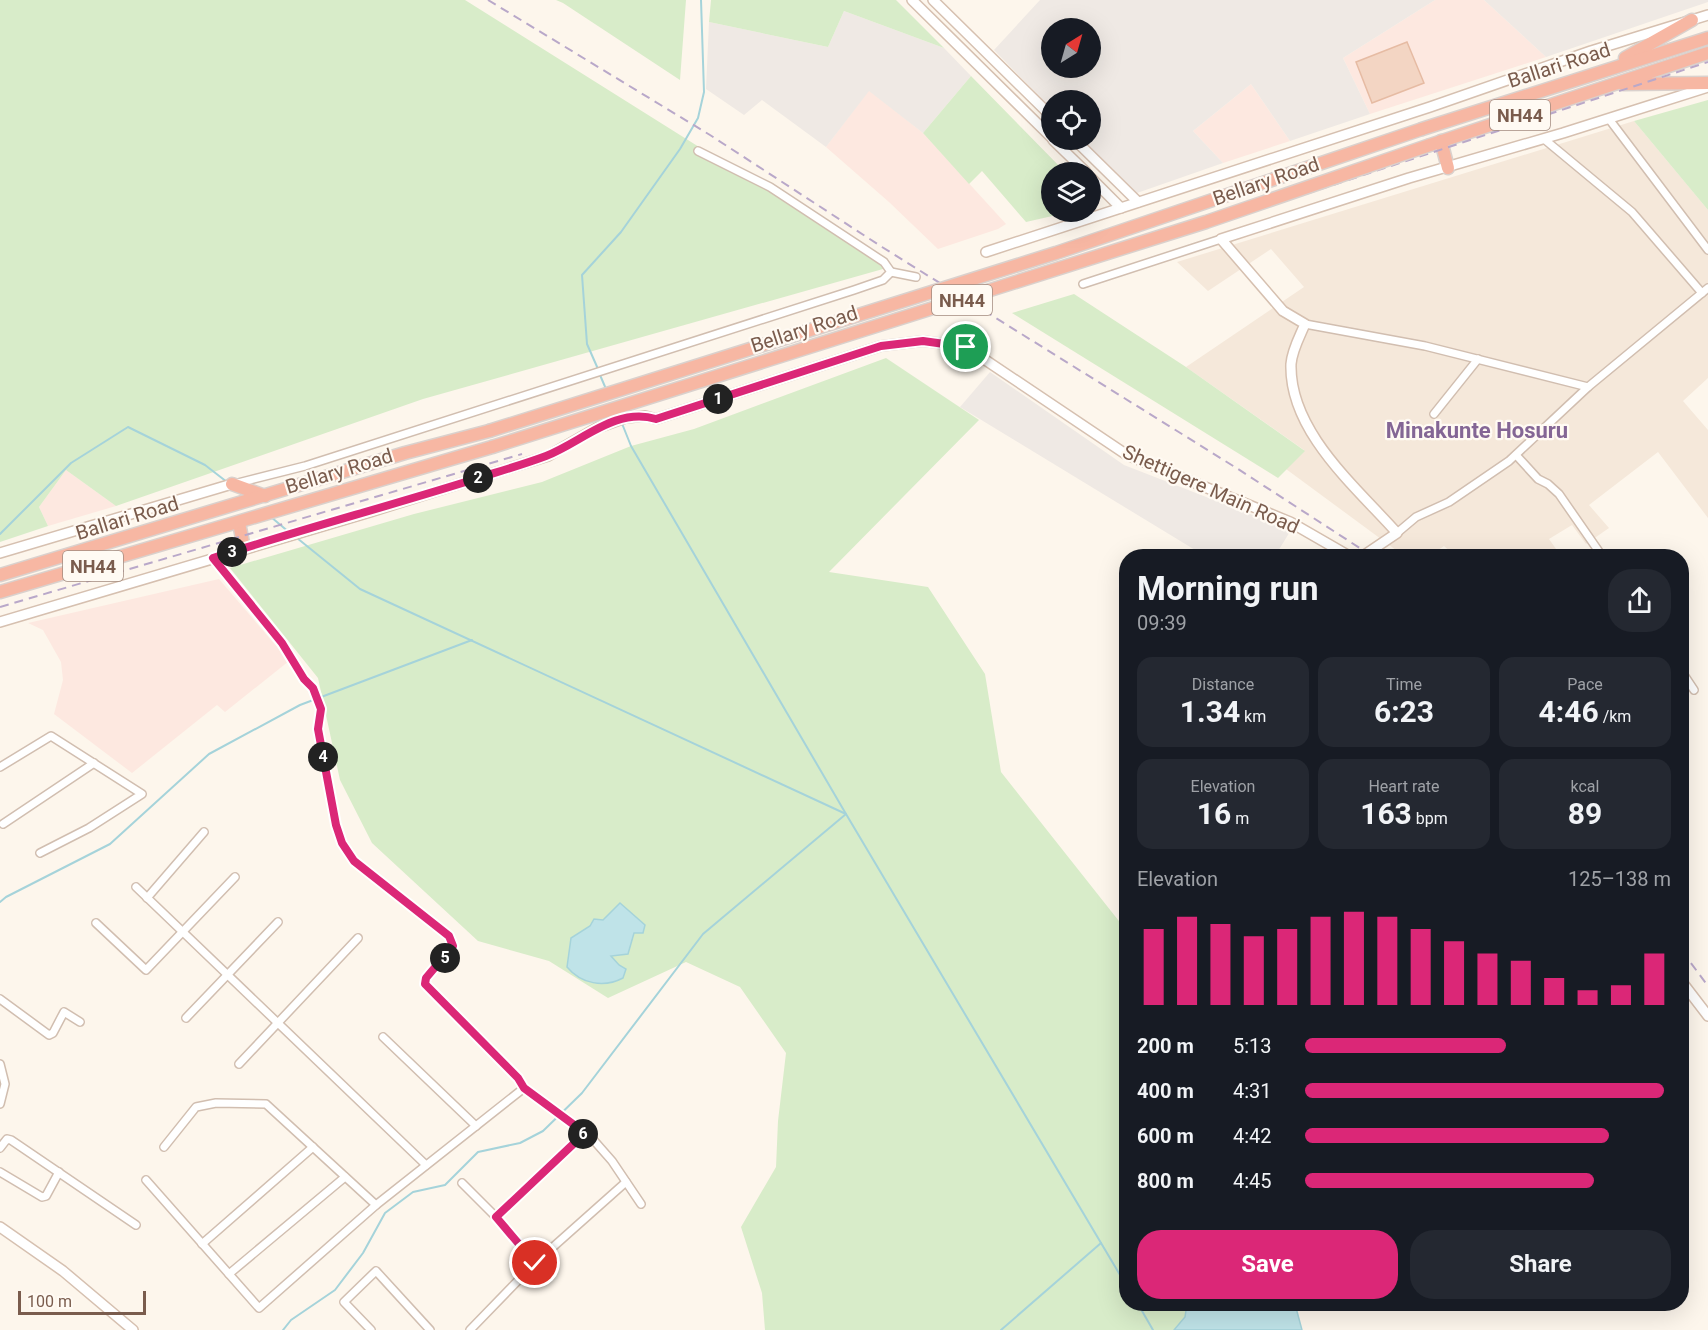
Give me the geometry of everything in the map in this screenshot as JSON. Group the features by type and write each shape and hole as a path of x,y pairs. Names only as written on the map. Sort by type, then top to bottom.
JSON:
{"highway":[{"path":"1600,72 1692,20"},
{"name":"Ballari Road","path":"1422,129 1708,38"},
{"name":"Ballari Road","path":"1436,143 1708,53"},
{"path":"1610,85 1708,85"},
{"name":"Bellary Road","path":"255,499 405,453 489,431 1056,253 1422,129"},
{"path":"1436,143 1448,168"},
{"name":"Bellary Road","path":"185,537 492,447 1206,222 1436,143"},
{"path":"229,485 255,499"},
{"name":"Ballari Road","path":"0,575 255,499"},
{"path":"238,523 244,548"},
{"name":"Ballari Road","path":"0,592 95,566 185,537"}],"street":[{"path":"912,0 1041,128"},
{"path":"933,0 1041,106"},
{"path":"986,252 1430,107 1591,51 1708,15"},
{"path":"1083,284 1609,119 1708,85"},
{"path":"1609,119 1708,250"},
{"path":"1373,549 1416,517 1449,502 1516,455 1588,387 1705,291 1632,212 1544,139"},
{"path":"1063,150 1076,162"},
{"path":"1085,150 1138,202"},
{"path":"698,151 770,187 885,261 891,272"},
{"path":"1101,188 1121,208"},
{"path":"1221,239 1283,311 1305,324 1479,359 1588,387"},
{"path":"891,272 916,277"},
{"path":"0,553 229,485 305,466 883,280 891,272"},
{"path":"1305,324 1291,362 1294,387 1302,416 1326,453 1397,533"},
{"name":"Shettigere Main Road","path":"244,548 548,456 597,428 625,418 645,416 656,419 881,346 923,341 966,347 1127,455 1290,522 1337,549"},
{"path":"1434,414 1479,359"},
{"path":"1516,455 1538,479 1552,486 1559,494 1597,549"},
{"path":"0,622 244,548"},
{"path":"213,558 282,643 304,679 313,688 321,709 318,729 336,825 346,850 354,861 449,936 453,946 426,978 425,984 518,1078 524,1088 585,1133 612,1161 641,1204"},
{"path":"1689,682 1694,690"},
{"path":"0,767 51,735 142,794 89,828 40,853"},
{"path":"3,824 94,763"},
{"path":"147,898 204,832"},
{"path":"96,923 146,970 234,877"},
{"path":"136,887 426,1165"},
{"path":"186,1018 278,922"},
{"path":"239,1064 358,938"},
{"path":"1689,991 1708,1016"},
{"path":"0,999 49,1035 53,1033 64,1012 81,1022"},
{"path":"383,1037 477,1126"},
{"path":"0,1064 5,1084 0,1104"},
{"path":"146,1180 259,1308 376,1205 524,1088"},
{"path":"164,1146 196,1107 216,1103 266,1104 376,1205"},
{"path":"496,1217 585,1133"},
{"path":"0,1148 8,1139 11,1140 136,1225"},
{"path":"202,1244 313,1147"},
{"path":"0,1173 42,1197 46,1196 59,1172"},
{"path":"229,1275 345,1177"},
{"path":"470,1330 535,1263 626,1182"},
{"path":"462,1183 496,1217 535,1263"},
{"path":"0,1227 63,1271 133,1330"},
{"path":"371,1330 344,1302 376,1272 430,1330"}],"shaded area":[{"path":"1040,0 1435,0 1343,58 1370,114 1290,141 1251,84 1193,131 1223,163 1137,193 1093,150 1101,150 1101,90 1041,90 1041,98 994,50"},
{"path":"1435,0 1484,0 1546,57 1370,114 1343,58"},
{"path":"1484,0 1708,0 1708,2 1546,57"},
{"path":"844,11 944,48 971,76 923,133 869,91 826,147 762,100 744,115 706,89 709,22 828,47"},
{"path":"1251,84 1290,141 1223,163 1193,131"},
{"path":"869,90 923,133 1006,224 998,229 938,249 826,147"},
{"path":"1634,121 1708,210 1708,378 1683,401 1708,430 1708,518 1658,452 1589,505 1609,528 1586,544 1572,525 1549,539 1556,549 1447,549 1444,546 1440,549 1395,549 1286,469 1304,450 1186,367 1304,287 1271,249 1208,291 1177,262"},
{"path":"990,372 1124,465 1291,530 1279,549 1193,549 960,407"},
{"path":"66,470 116,506 48,526 39,507"},
{"path":"219,579 289,661 225,712 217,705 132,773 54,714 63,680 61,662 43,630 28,623"}],"green space":[{"path":"0,0 465,0 890,267 423,399 116,506 66,470 39,507 48,526 0,542"},
{"path":"556,0 686,0 680,80 563,3"},
{"path":"711,0 896,0 944,48 844,11 828,47 709,22"},
{"path":"971,76 1055,162 1041,162 1041,219 1026,222 982,171 969,184 923,133"},
{"path":"1708,100 1708,210 1634,121"},
{"path":"1074,294 1186,367 1305,451 1278,478 1012,313"},
{"path":"886,358 979,420 829,572 928,587 985,674 1001,772 1119,921 1119,1311 1186,1311 1185,1317 1174,1330 765,1330 762,1293 741,1227 776,1167 778,1121 786,1053 740,987 686,962 608,998 549,961 478,941 372,843 340,780 318,678 230,568 414,514 542,482 631,446 694,429"}],"water":[{"path":"620,903 645,925 643,933 634,933 628,954 611,956 626,969 623,978 608,983 586,981 567,967 571,938 590,926 594,919 603,920"},
{"path":"1186,1311 1297,1311 1302,1330 1174,1330 1185,1317"}],"building":[{"path":"1407,42 1424,83 1372,103 1356,62"}],"waterway":[{"path":"598,369 587,344 582,275 621,232 680,149 698,118 704,92 701,0"},
{"path":"600,375 606,389"},
{"path":"621,421 631,446 846,814 1119,1273"},
{"path":"0,534 71,463 128,427 205,465 227,482"},
{"path":"271,517 290,533"},
{"path":"283,1330 291,1320 335,1290 363,1253 385,1213 413,1192 445,1185 478,1152 520,1143 543,1131 582,1093 703,934 846,814 360,589 297,538"},
{"path":"0,902 110,844 209,754 300,705 472,640"},
{"path":"1001,1330 1101,1243"},
{"path":"1142,1311 1153,1330"}],"railway":[{"path":"488,0 710,135 882,247 1238,469 1361,549"},
{"path":"691,390 1144,247 1708,62"},
{"path":"0,607 522,454"},
{"path":"1689,960 1708,986"}],"district":[{"name":"Minakunte Hosuru","path":"1477,430"}],"route":[{"path":"535,1263 496,1217 585,1133 524,1088 518,1078 425,984 426,978 449,954 453,946 449,936 354,861 346,850 338,835 318,729 321,709 313,688 304,679 282,643 213,558 548,456 597,428 625,418 645,416 656,419 881,346 923,341 966,347"}]}
